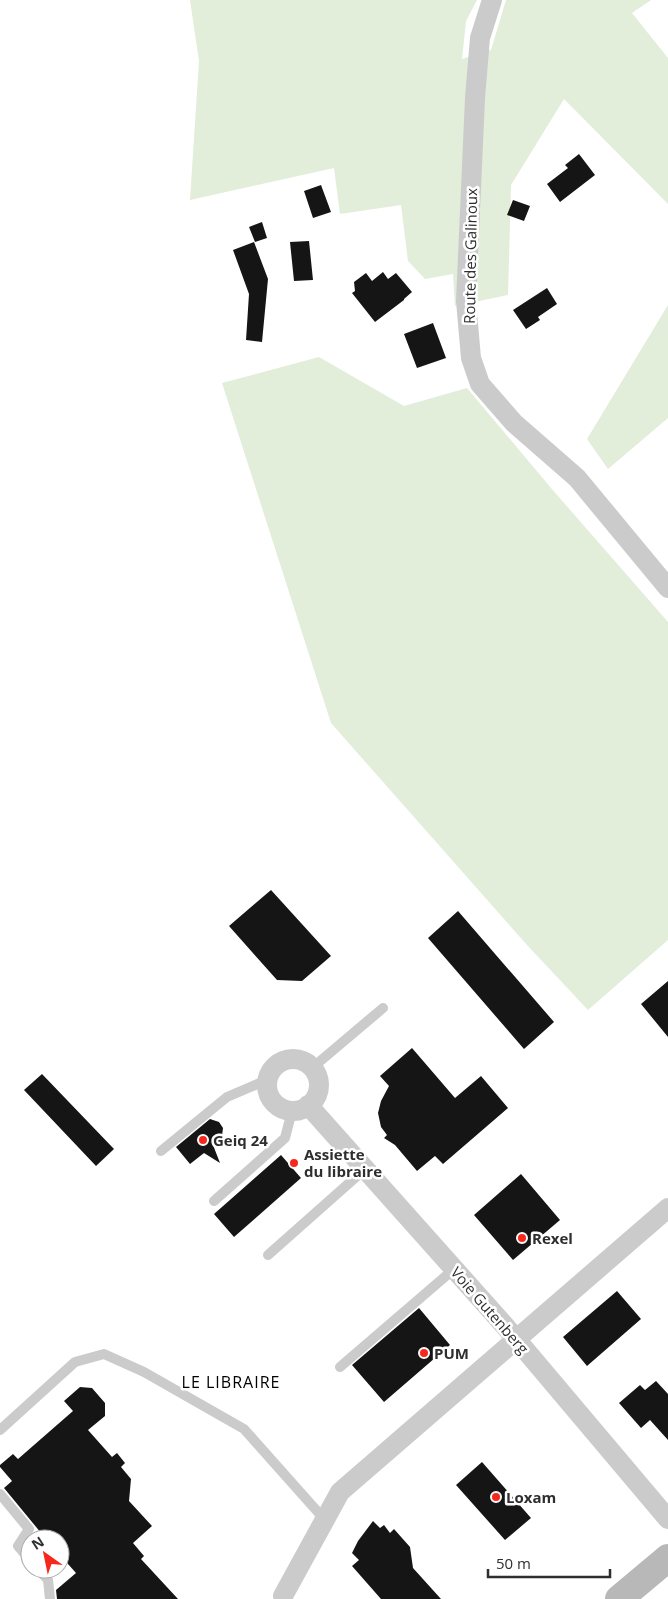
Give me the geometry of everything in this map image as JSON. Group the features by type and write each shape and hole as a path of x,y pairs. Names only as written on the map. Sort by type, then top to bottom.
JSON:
{"main road":[{"path":"619,1599 668,1558"}],"street":[{"name":"Route des Galinoux","path":"492,0 480,38 475,98 466,301 470,358 480,384 508,417 577,478 668,588"},
{"path":"297,1059 305,1062 312,1068 317,1075 318,1084 317,1093 313,1101 300,1108 283,1109 270,1098 267,1080 270,1072 279,1063 297,1059"},
{"name":"Voie Gutenberg","path":"300,1108 364,1169 454,1269 516,1339 668,1519"},
{"path":"283,1596 340,1492 668,1208"}],"lane":[{"path":"312,1068 383,1008"},
{"path":"161,1150 227,1097 267,1080"},
{"path":"214,1201 285,1138 300,1108"},
{"path":"268,1255 364,1169"},
{"path":"340,1367 454,1269"},
{"path":"0,1430 76,1362 104,1354 144,1372 244,1429 325,1520"},
{"path":"0,1494 28,1529"},
{"path":"47,1579 50,1599"}],"green space":[{"path":"190,0 477,0 466,21 462,59 491,50 506,0 651,0 632,13 668,58 668,204 564,99 511,185 508,295 455,306 453,274 425,279 408,261 401,205 340,214 334,168 190,200 199,61"},
{"path":"668,305 668,418 608,469 587,439"},
{"path":"319,357 404,406 467,388 668,622 668,940 588,1010 527,945 331,723 222,383"}],"building":[{"path":"579,154 595,175 560,202 547,184 568,168 565,165"},
{"path":"321,185 331,212 313,218 304,191"},
{"path":"513,200 530,206 524,221 507,215"},
{"path":"262,222 267,238 255,242 249,227"},
{"path":"309,241 313,280 294,281 290,242"},
{"path":"254,242 268,279 262,342 246,340 249,294 233,250"},
{"path":"383,272 388,279 396,273 412,292 375,322 352,293 355,291 354,282 366,273 372,281"},
{"path":"547,288 557,304 538,317 540,320 526,329 513,310"},
{"path":"433,323 446,358 417,368 404,334"},
{"path":"271,890 331,956 302,981 277,980 229,926"},
{"path":"458,911 554,1022 524,1049 428,938"},
{"path":"668,981 668,1037 641,1004"},
{"path":"412,1048 455,1098 481,1076 508,1108 443,1164 435,1156 417,1171 395,1145 384,1138 387,1135 381,1127 378,1113 381,1101 389,1086 380,1076"},
{"path":"42,1074 114,1149 96,1166 24,1090"},
{"path":"210,1119 219,1122 223,1128 222,1136 213,1145 220,1163 204,1153 190,1164 176,1147"},
{"path":"281,1155 301,1178 234,1237 214,1214"},
{"path":"521,1174 560,1220 513,1260 474,1215"},
{"path":"617,1291 641,1319 587,1366 563,1337"},
{"path":"419,1308 450,1345 384,1402 352,1365"},
{"path":"656,1381 668,1394 668,1440 650,1420 641,1428 619,1403 640,1385 645,1390"},
{"path":"80,1387 92,1388 105,1403 105,1416 88,1430 112,1457 117,1453 125,1463 121,1467 131,1479 129,1501 152,1526 133,1543 144,1556 141,1559 178,1599 57,1599 56,1590 76,1573 70,1566 70,1529 38,1529 4,1488 12,1481 0,1465 13,1454 18,1459 73,1411 64,1401"},
{"path":"482,1462 531,1518 505,1540 456,1485"},
{"path":"373,1521 380,1528 384,1525 390,1533 394,1529 410,1547 413,1568 441,1599 381,1599 352,1566 359,1560 352,1553 358,1541"}],"place":[{"name":"Geiq 24","path":"203,1140"},
{"name":"Assiette du libraire","path":"294,1163"},
{"name":"Rexel","path":"522,1238"},
{"name":"PUM","path":"424,1353"},
{"name":"Loxam","path":"496,1497"}],"district":[{"name":"LE LIBRAIRE","path":"231,1382"}]}
